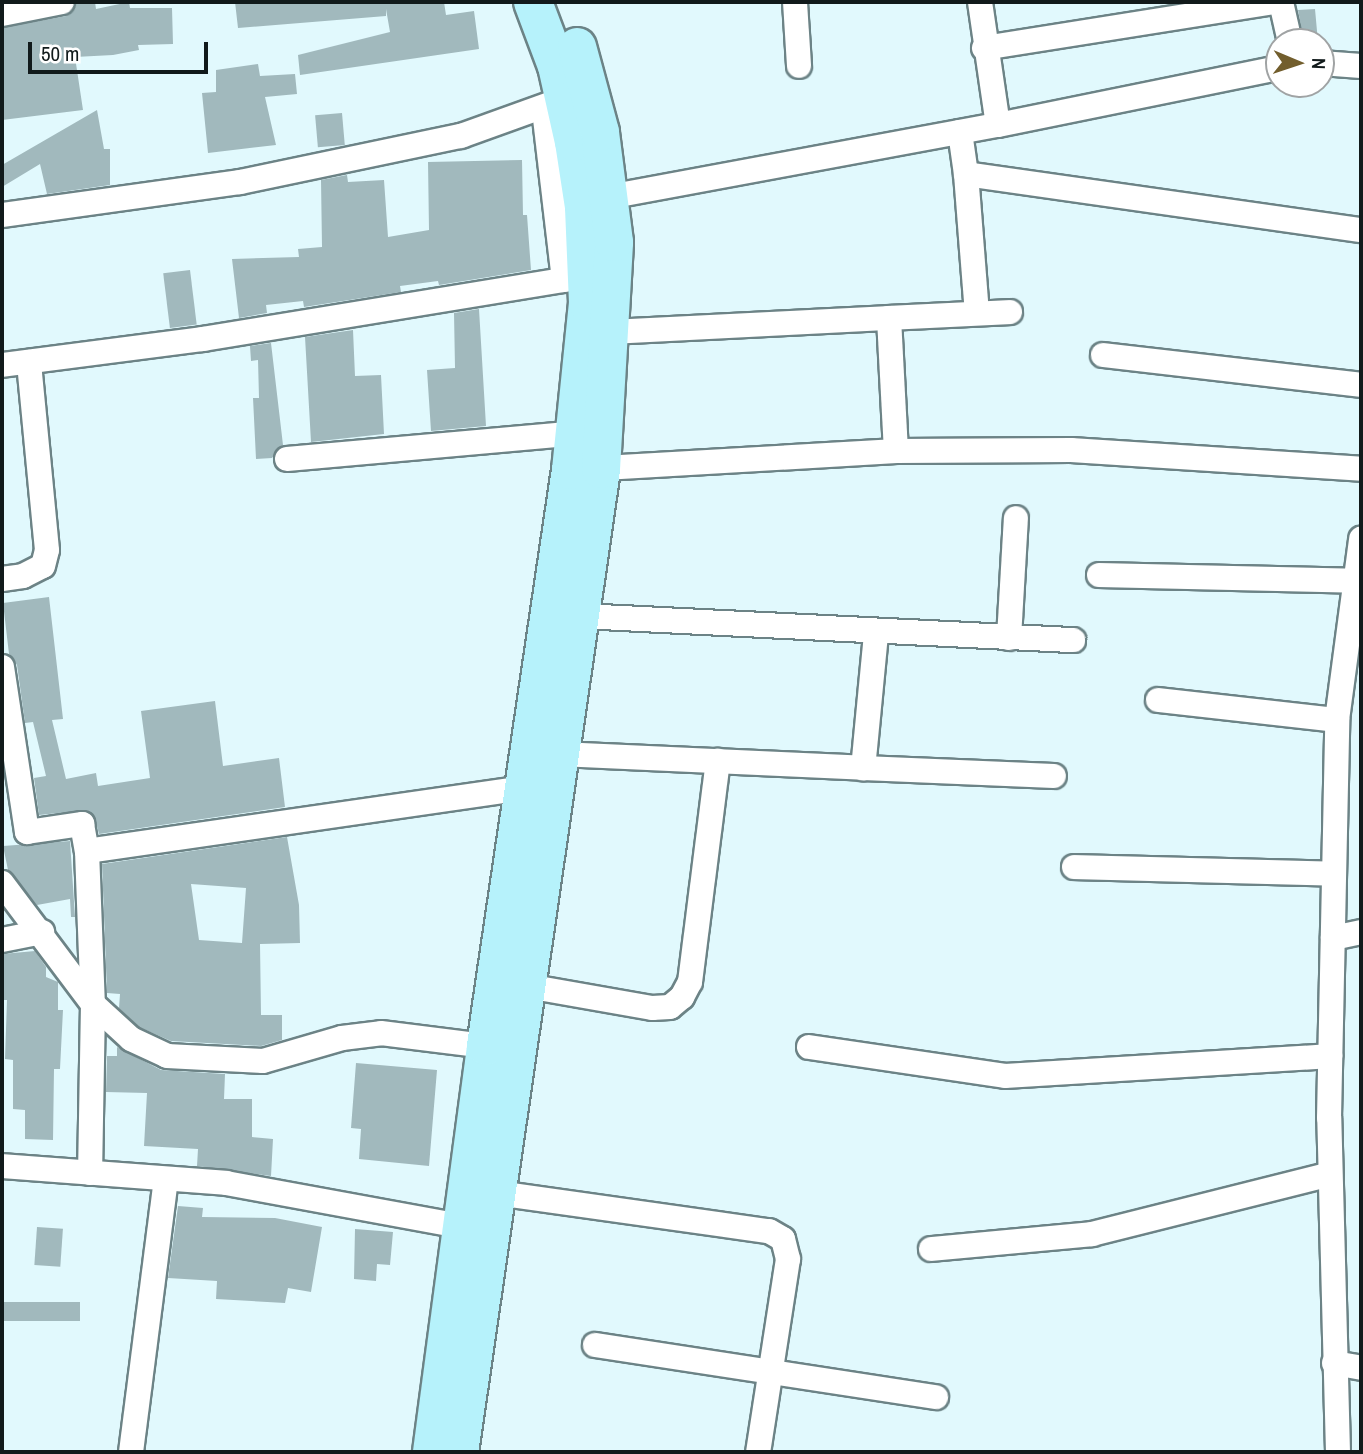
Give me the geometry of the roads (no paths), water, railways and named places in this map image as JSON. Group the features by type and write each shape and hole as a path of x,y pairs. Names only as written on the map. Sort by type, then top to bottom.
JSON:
{"main road":[{"path":"459,1452 477,1229 486,1046 580,616 589,277 584,207 565,97 557,66 533,2"},
{"path":"432,1452 477,1229 497,1194 527,986 547,775 583,457 612,332 589,277 608,197 600,132 565,97 562,2"}],"street":[{"path":"2,14 62,2"},
{"path":"795,2 799,66"},
{"path":"979,2 998,125"},
{"path":"984,48 1276,2"},
{"path":"1281,2 1287,28"},
{"path":"1335,64 1361,66"},
{"path":"608,197 998,125 1265,71"},
{"path":"2,215 240,182 461,136 565,97"},
{"path":"960,132 966,174 976,313"},
{"path":"966,174 1361,230"},
{"path":"2,365 203,339 589,277"},
{"path":"612,332 1010,312"},
{"path":"889,318 896,451"},
{"path":"1103,355 1361,385"},
{"path":"2,579 23,576 43,566 47,550 29,362"},
{"path":"287,459 1071,450 1361,468"},
{"path":"1009,638 1016,518"},
{"path":"1338,1452 1330,1174 1337,720 1361,539"},
{"path":"1099,575 1355,581"},
{"path":"580,616 876,634 1073,640"},
{"path":"863,768 876,634"},
{"path":"2,667 27,832 82,824 88,851 93,1004 90,1173"},
{"path":"1158,700 1337,720"},
{"path":"527,986 652,1008 670,1007 682,997 690,982 718,761"},
{"path":"88,851 547,775 718,761 1054,776"},
{"path":"1074,867 1334,874"},
{"path":"2,883 42,932 93,1004 131,1039 167,1056 196,1061 263,1061 363,1034 486,1046"},
{"path":"2,940 42,932"},
{"path":"1333,938 1361,932"},
{"path":"809,1047 1004,1076 1330,1056"},
{"path":"2,1166 226,1183 477,1229"},
{"path":"931,1249 1092,1234 1330,1174"},
{"path":"131,1452 166,1179"},
{"path":"497,1194 769,1231 783,1240 788,1259 758,1452"},
{"path":"596,1345 936,1397"},
{"path":"1334,1363 1361,1368"}]}
